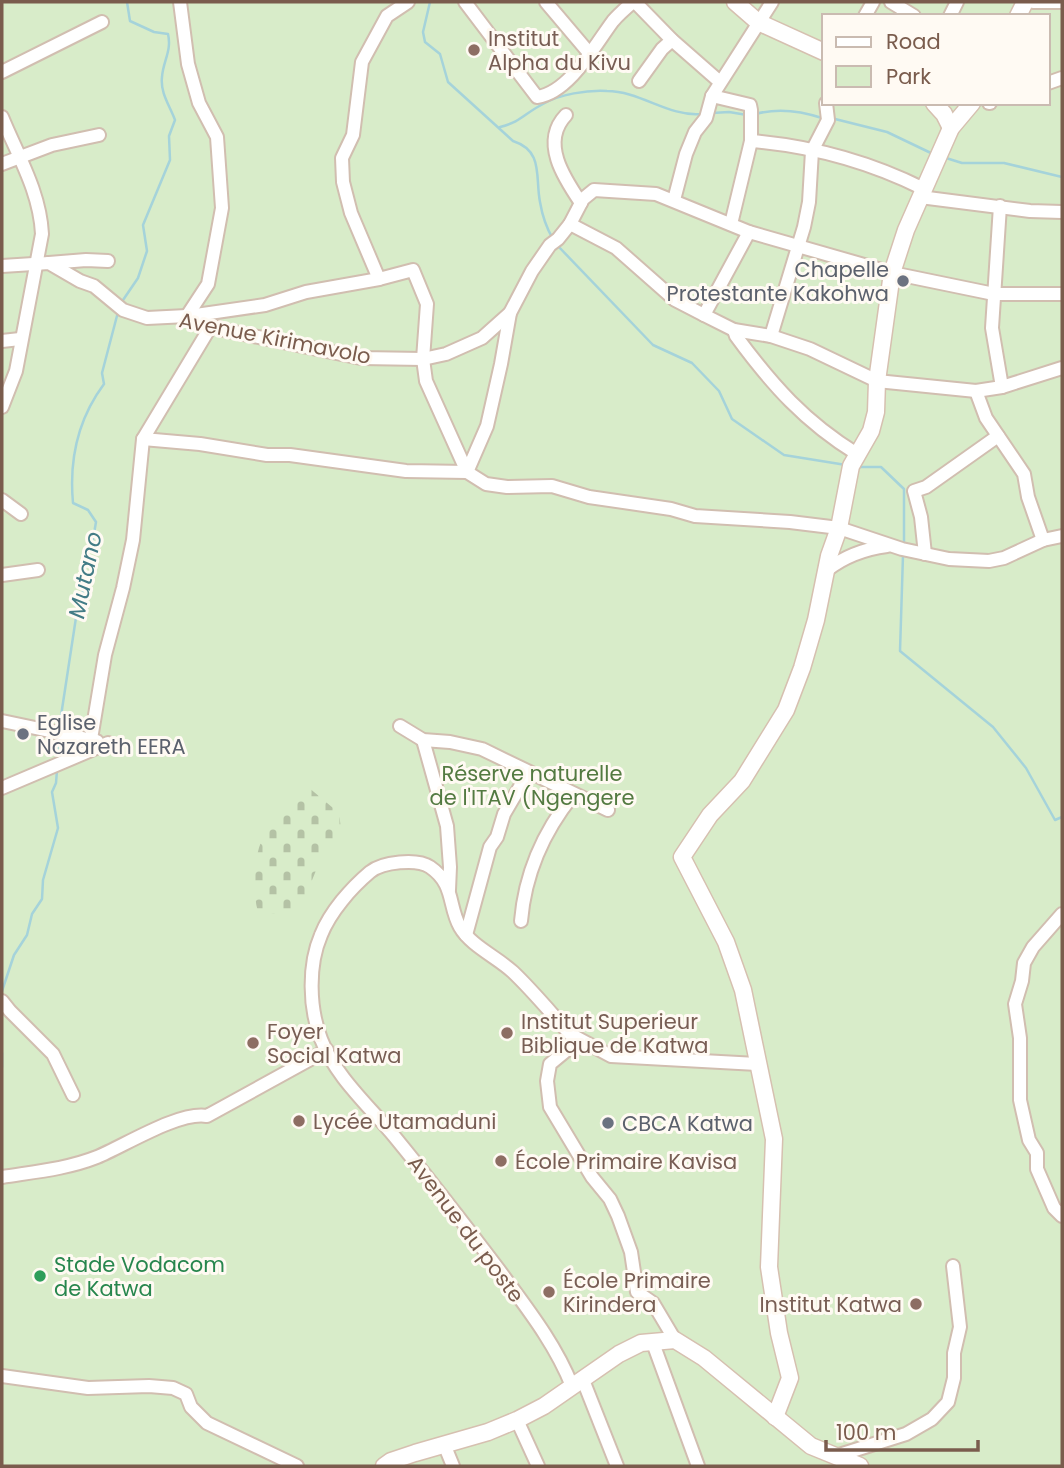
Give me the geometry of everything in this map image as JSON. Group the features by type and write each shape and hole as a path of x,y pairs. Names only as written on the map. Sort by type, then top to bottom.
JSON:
{"street":[{"path":"180,2 188,64 199,103 217,137 222,208 208,284 187,316"},
{"path":"379,279 351,214 343,182 342,158 353,135 362,62 387,16 408,2"},
{"path":"465,2 537,97 549,96 590,54 615,18 634,2 671,40 720,82"},
{"path":"546,2 590,54"},
{"path":"735,2 758,22 822,51"},
{"path":"674,200 686,154 695,132 720,82 772,2"},
{"path":"891,2 912,14"},
{"path":"1033,2 1062,2"},
{"path":"2,72 102,22"},
{"path":"639,81 671,40"},
{"path":"709,107 750,105 751,141 731,224"},
{"path":"771,336 809,202 812,151 828,120 826,105"},
{"path":"936,105 951,128"},
{"path":"775,1417 790,1378 779,1333 769,1268 775,1139 743,990 726,942 682,857 710,815 742,781 786,710 816,620 839,528 848,477 855,457 871,431 876,412 877,381 892,273 906,230 951,128 970,105"},
{"path":"566,115 558,123 555,134 557,161 582,203"},
{"path":"2,117 32,184 41,213 42,234 42,263 20,339 16,372 2,407"},
{"path":"2,164 52,145 99,135"},
{"path":"751,141 775,143 867,163 944,202 1062,212"},
{"path":"467,472 486,426 510,313 532,271 594,190 656,194 749,232 892,273 994,294 1062,294"},
{"path":"1000,206 992,328 1002,387"},
{"path":"570,224 616,248 675,300 704,315 734,330 771,336 810,349 877,381 976,391 1002,387 1062,369"},
{"path":"704,315 730,262 749,232"},
{"path":"2,266 108,261"},
{"name":"Avenue Kirimavolo","path":"42,263 94,286 122,310 147,318 187,316 211,326 361,358 423,359 446,354 482,338 510,313"},
{"path":"187,316 265,305 306,292 413,270 427,304 423,359 426,381 467,472"},
{"path":"91,739 105,655 133,540 143,439 211,326"},
{"path":"734,330 751,357 796,409 855,457"},
{"path":"2,341 20,339"},
{"path":"976,391 986,418 1024,474 1028,497 1043,540"},
{"path":"922,553 921,517 914,491 926,487 998,436"},
{"path":"143,439 406,471 467,472 486,484 507,487 552,486 589,497 671,509 695,516 839,528 895,547 949,559 989,561 1004,558 1043,540 1062,536"},
{"path":"2,500 21,514"},
{"path":"1043,540 1062,544"},
{"path":"827,570 840,559 865,549 895,547"},
{"path":"2,575 38,570"},
{"path":"2,720 108,743 2,788"},
{"path":"400,726 423,740 482,749 608,810"},
{"path":"423,740 447,826 449,890"},
{"path":"466,935 490,847 497,837 504,814 528,773"},
{"path":"521,920 524,895 540,846 573,794"},
{"name":"Avenue du poste","path":"617,1466 578,1383 563,1364 543,1329 453,1208 343,1077 327,1050 321,1039 313,1008 312,981 320,935 333,913 370,871 386,863 427,865 441,876 449,890 459,925 466,935 512,971 570,1034 579,1040 611,1056 757,1064"},
{"path":"1062,914 1033,947 1024,962 1016,1004 1020,1038 1020,1100 1029,1140 1037,1153 1037,1169 1054,1208 1062,1216"},
{"path":"2,1002 53,1054 73,1095"},
{"path":"579,1040 550,1064 547,1081 550,1107 592,1177 610,1199 618,1216 631,1252 637,1292 653,1303 675,1340 704,1358 811,1446 860,1466"},
{"path":"2,1177 75,1164 168,1125 197,1115 207,1116 327,1050"},
{"path":"836,1456 906,1434 932,1419 948,1402 954,1378 954,1353 960,1327 953,1266"},
{"path":"384,1466 391,1461 517,1420 544,1406 620,1354 641,1343 675,1340"},
{"path":"653,1343 698,1466"},
{"path":"2,1376 88,1388 173,1388 186,1394 191,1407 206,1423 297,1466"},
{"path":"517,1420 538,1466"},
{"path":"444,1444 453,1466"}],"green space":[{"name":"Réserve naturelle de l'ITAV (Ngengere","path":"2,2 1062,2 1062,1466 2,1466"},
{"path":"308,787 339,813 341,829 331,852 317,868 294,915 258,912 254,875 262,838 279,813"}],"waterway":[{"name":"Mutano","path":"121,303 138,278 147,251 143,225 170,160 169,136 175,120 162,83 169,46 168,34 154,32 130,21 127,2"},
{"path":"430,2 423,32 425,42 440,54 448,82 513,141 530,151 536,166 542,211 553,239"},
{"path":"500,127 565,95 591,91 619,92 677,112 701,114"},
{"path":"756,114 789,111 822,118"},
{"path":"712,113 747,115"},
{"path":"831,118 887,132 933,154"},
{"path":"946,158 962,163 1004,163 1062,177"},
{"path":"557,245 653,345 692,363 719,391 732,419 784,455 846,465"},
{"name":"Mutano","path":"59,729 77,611 83,596 85,556 92,545 96,522 88,510 73,503 74,456 88,411 104,384 102,373 118,312"},
{"path":"856,467 881,467 904,489 904,545"},
{"path":"903,555 900,651 993,727 1026,768 1055,820 1062,817"},
{"name":"Mutano","path":"57,739 58,760"},
{"name":"Mutano","path":"2,991 14,955 27,935 32,914 42,899 43,880 58,828 52,792 57,770"},
{"name":"Mutano","path":"2,1053 2,1067"}],"place":[{"name":"Institut Alpha du Kivu","path":"474,50"},
{"name":"Chapelle Protestante Kakohwa","path":"903,281"},
{"name":"Eglise Nazareth EERA","path":"23,734"},
{"name":"Institut Superieur Biblique de Katwa","path":"507,1033"},
{"name":"Foyer Social Katwa","path":"253,1043"},
{"name":"Lycée Utamaduni","path":"299,1121"},
{"name":"CBCA Katwa","path":"608,1123"},
{"name":"École Primaire Kavisa","path":"501,1161"},
{"name":"Stade Vodacom de Katwa","path":"40,1276"},
{"name":"École Primaire Kirindera","path":"549,1292"},
{"name":"Institut Katwa","path":"916,1304"}]}
